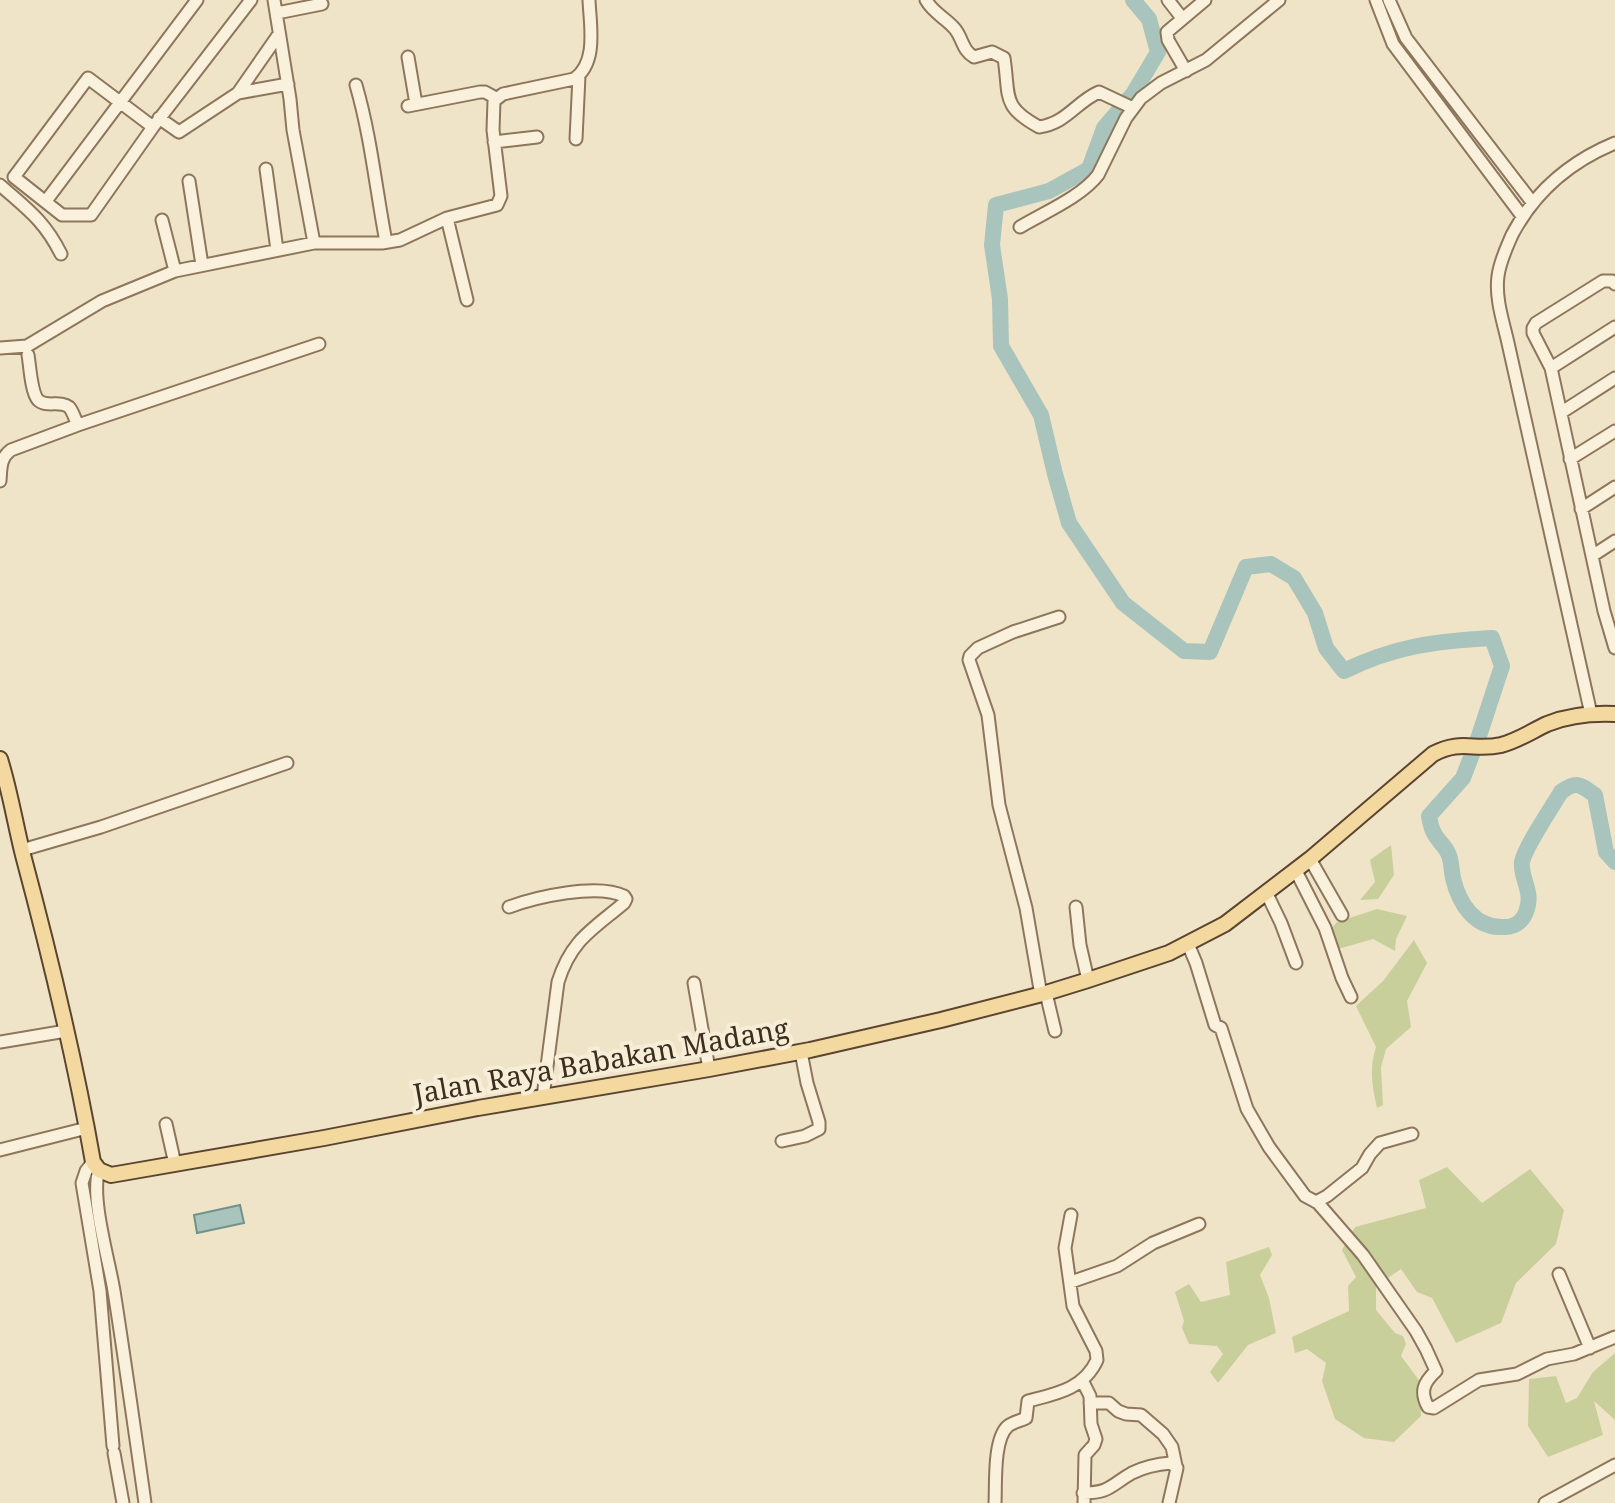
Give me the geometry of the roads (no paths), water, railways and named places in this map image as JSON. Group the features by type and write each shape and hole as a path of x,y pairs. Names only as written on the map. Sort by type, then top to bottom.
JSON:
{"main road":[{"path":"1591,714 1615,714"},
{"name":"Jalan Raya Babakan Madang","path":"93,1168 111,1175 709,1069 801,1052 1043,994 1156,958 1225,924 1296,871 1433,754 1450,746 1490,747 1506,744 1549,723 1570,716 1591,714"},
{"path":"0,759 66,1031 93,1168"}],"street":[{"path":"46,201 197,0"},
{"path":"251,0 156,122 91,215 62,215 14,177 88,78 120,102 156,122 179,132 238,93 279,34"},
{"path":"274,0 314,243"},
{"path":"0,348 28,350 102,301 175,271 314,243 386,242 409,236 447,218 494,207 501,196 494,142 496,98 579,76 586,68 590,52 589,0"},
{"path":"926,0 932,10 956,30 967,53 974,57 992,52 1004,58 1009,101 1025,120 1039,127 1046,126 1066,118 1096,93 1130,107"},
{"path":"1168,0 1182,18"},
{"path":"1186,71 1167,35 1170,28 1205,0"},
{"path":"1020,227 1093,181 1130,107 1151,90 1206,60 1279,0"},
{"path":"1376,0 1393,44 1522,216"},
{"path":"1389,0 1406,38 1532,202"},
{"path":"277,13 322,4"},
{"path":"408,57 412,105 480,92 496,98"},
{"path":"576,139 579,76"},
{"path":"238,93 288,84"},
{"path":"356,85 372,152 386,242"},
{"path":"494,142 537,137"},
{"path":"1591,714 1499,303 1498,276 1502,258 1522,216 1546,186 1587,155 1615,143"},
{"path":"266,169 277,250"},
{"path":"189,181 202,265"},
{"path":"0,185 42,222 61,254"},
{"path":"447,218 467,300"},
{"path":"162,220 175,271"},
{"path":"1615,284 1603,281 1536,323 1533,328 1535,339 1551,368 1604,611 1615,648"},
{"path":"1551,368 1615,327"},
{"path":"0,481 1,462 8,452 78,425 319,344"},
{"path":"28,350 37,399 45,404 66,405 78,425"},
{"path":"1562,412 1615,378"},
{"path":"1570,459 1615,431"},
{"path":"1581,509 1615,487"},
{"path":"1592,556 1615,541"},
{"path":"1604,611 1615,604"},
{"path":"1055,1031 1043,994 1026,908 999,805 991,727 969,660 978,648 1013,632 1059,617"},
{"path":"22,850 101,827 287,763"},
{"path":"1310,859 1342,915"},
{"path":"1296,871 1325,928 1351,997"},
{"path":"509,907 542,896 572,892 614,892 626,899 575,945 563,966 558,982 543,1097"},
{"path":"1266,892 1296,963"},
{"path":"1076,907 1088,980"},
{"path":"1188,944 1215,1026 1221,1028 1247,1109 1277,1160 1305,1196 1316,1202 1363,1255 1426,1349 1436,1371 1427,1379 1423,1389 1428,1407 1434,1408 1479,1380 1517,1374 1547,1359 1574,1354 1615,1337"},
{"path":"694,983 709,1069"},
{"path":"0,1042 66,1031"},
{"path":"782,1141 819,1129 801,1052"},
{"path":"166,1124 175,1164"},
{"path":"0,1150 87,1128"},
{"path":"1316,1202 1362,1168 1380,1143 1412,1134"},
{"path":"93,1168 82,1183 83,1198 100,1291 113,1449 123,1503"},
{"path":"93,1168 145,1503"},
{"path":"995,1503 997,1461 1003,1433 1026,1418 1028,1401 1063,1392 1082,1380 1097,1360 1096,1351 1073,1306 1065,1241 1071,1215"},
{"path":"1071,1282 1117,1266 1153,1243 1199,1224"},
{"path":"1559,1274 1590,1348"},
{"path":"1082,1380 1088,1392 1091,1424 1096,1439 1085,1455 1084,1498 1107,1490 1144,1468 1167,1463 1176,1466"},
{"path":"1090,1403 1109,1403 1126,1414 1137,1413 1163,1434 1172,1447 1176,1466 1169,1503"},
{"path":"1545,1503 1615,1465"}],"water":[{"path":"240,1205 244,1223 197,1233 194,1215"}],"waterway":[{"path":"1133,0 1149,19 1158,52 1133,94 1104,128 1089,169 1049,191 996,205 992,245 1000,299 1001,346 1041,415 1069,523 1123,603 1184,651 1210,652 1246,567 1271,564 1294,578 1315,613 1326,648 1344,671 1416,646 1492,638 1502,666 1479,736 1463,778 1429,816 1437,839 1447,850 1459,897 1470,913 1485,924 1505,927 1522,920 1528,902 1522,868 1524,855 1561,792 1575,785 1595,795 1606,852 1615,862"}]}
